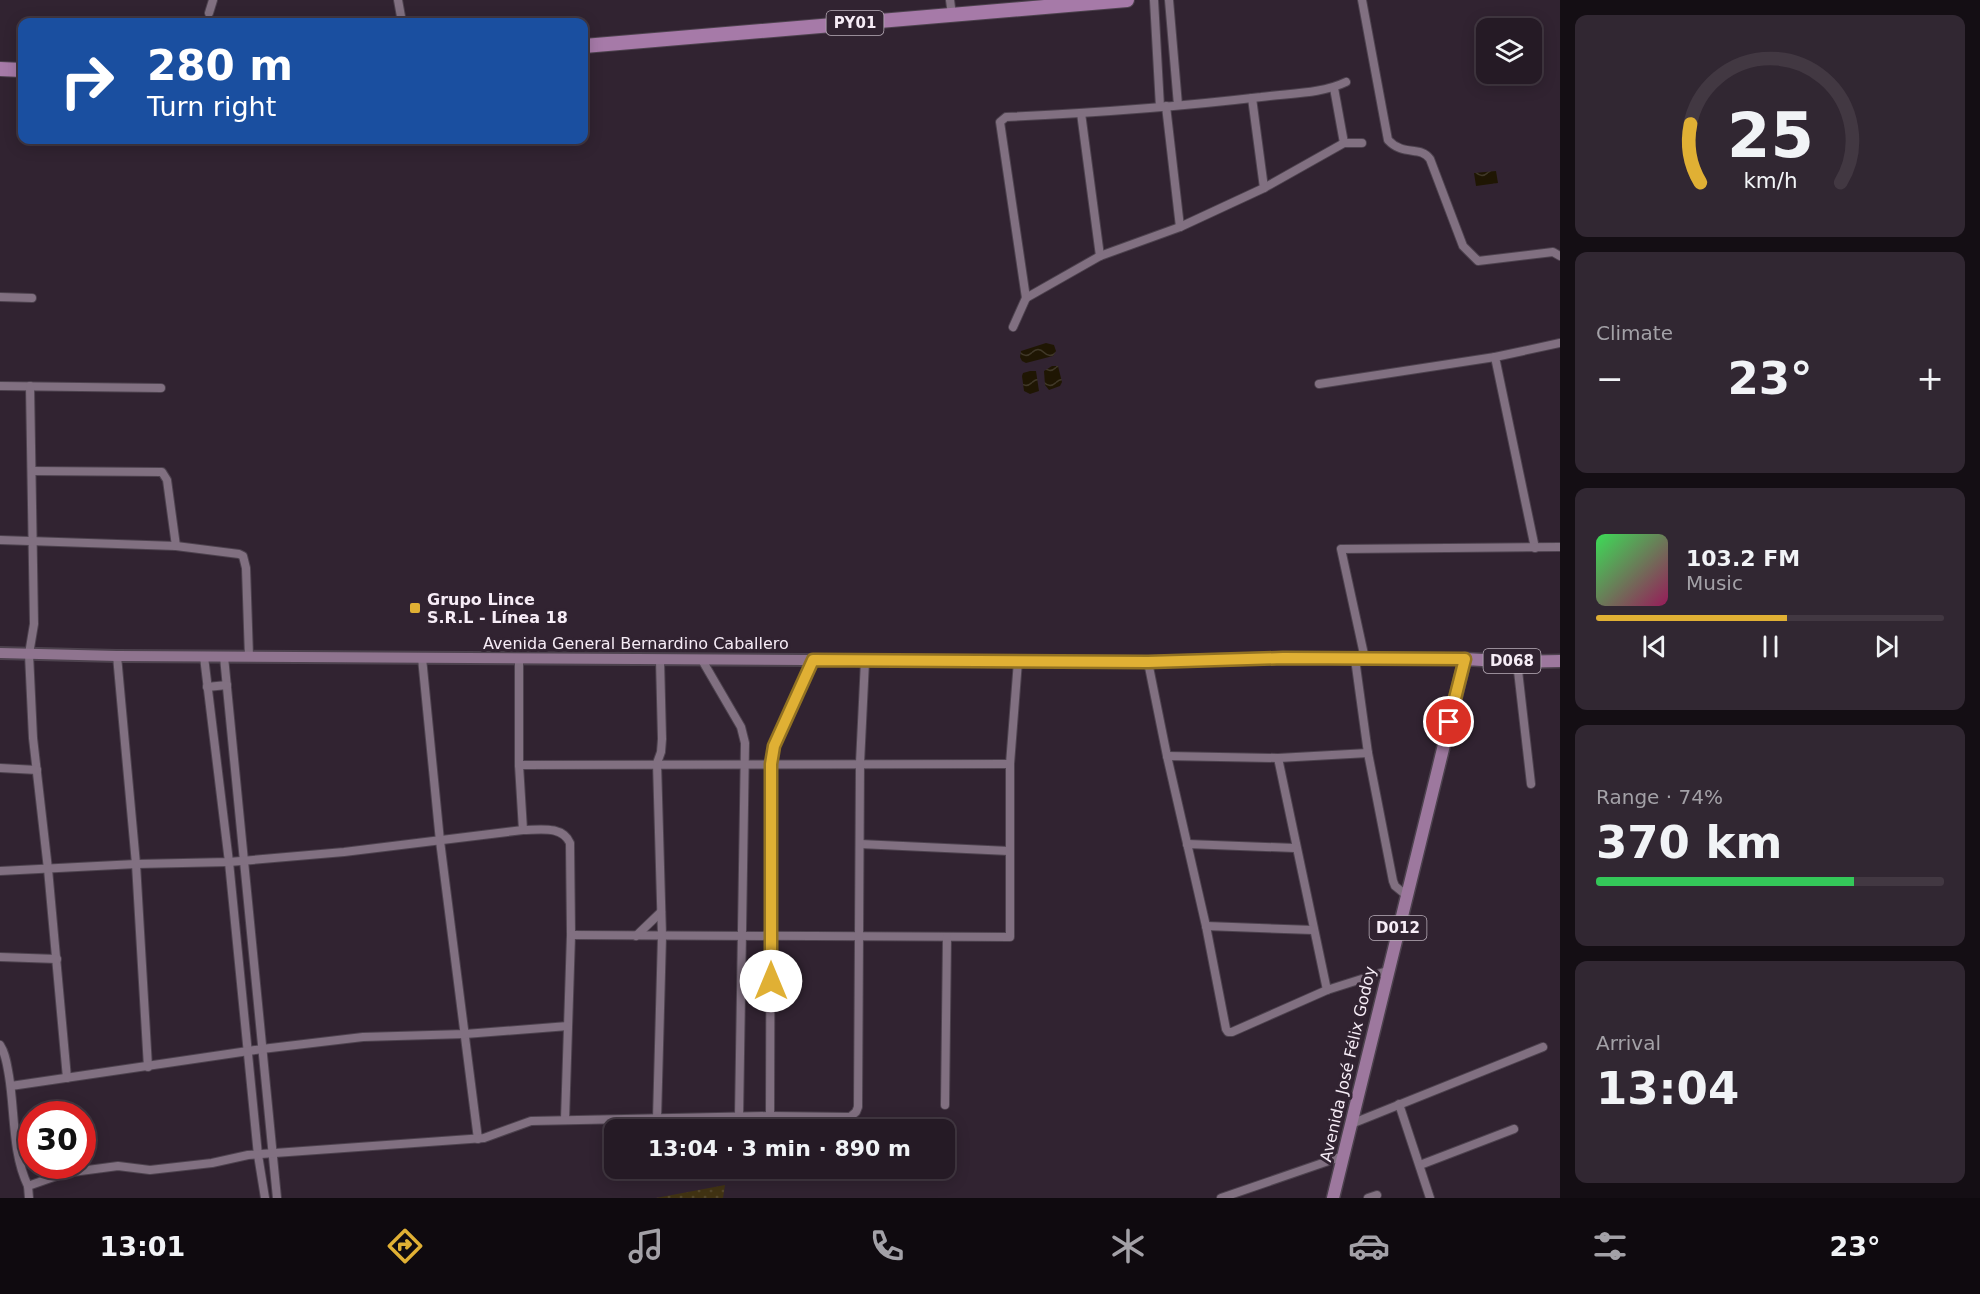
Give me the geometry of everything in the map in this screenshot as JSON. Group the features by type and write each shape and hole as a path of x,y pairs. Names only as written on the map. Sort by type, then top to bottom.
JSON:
{"highway":[{"name":"PY01","path":"588,46 1127,0"},
{"path":"0,69 18,70"}],"main road":[{"name":"Avenida General Bernardino Caballero","path":"0,653 204,657 660,660 1148,662 1283,658 1560,661"},
{"name":"Avenida José Félix Godoy","path":"1333,1198 1465,659"}],"street":[{"path":"209,13 213,0"},
{"path":"398,0 401,18"},
{"path":"950,0 952,15"},
{"path":"1154,0 1163,106 1180,226"},
{"path":"1169,0 1178,105"},
{"path":"1362,0 1388,140 1403,152 1420,152 1426,154 1430,159 1463,246 1478,261 1553,252 1560,256"},
{"path":"1013,327 1026,298 1000,122 1006,117 1252,98 1334,88 1346,82"},
{"path":"1334,88 1344,143"},
{"path":"1252,98 1264,188"},
{"path":"1081,113 1100,256"},
{"path":"1026,298 1100,256 1180,226 1264,188 1344,143 1362,144"},
{"path":"0,297 32,298"},
{"path":"1319,384 1495,357 1560,343"},
{"path":"1495,357 1535,548"},
{"path":"0,386 161,388"},
{"path":"30,386 34,624 29,654 37,770 67,1078"},
{"path":"32,471 162,472 167,480 176,546"},
{"path":"0,540 33,543 176,546 236,553 243,556 246,568 249,657"},
{"path":"1406,895 1393,881 1368,753 1360,659 1341,549 1560,547"},
{"path":"117,656 136,864 148,1067"},
{"path":"204,657 229,862 258,1155 265,1198"},
{"path":"224,657 277,1198"},
{"path":"422,658 440,841 478,1139"},
{"path":"519,658 519,765 523,830"},
{"path":"660,660 662,740 657,763 662,936 657,1119 770,1116 850,1117 856,1112 860,763 865,661"},
{"path":"702,660 741,727 745,743 739,1117"},
{"path":"770,1116 771,764 774,746 813,660"},
{"path":"571,935 1010,937 1010,764 1018,661"},
{"path":"1148,662 1228,1032 1327,990 1387,971"},
{"path":"1517,662 1531,784"},
{"path":"207,687 227,685"},
{"path":"1167,756 1278,758 1368,753"},
{"path":"1278,758 1295,848 1327,990"},
{"path":"519,765 1010,764"},
{"path":"0,768 37,770"},
{"path":"0,871 229,862 344,852 523,830 552,830 565,835 570,843 571,935 565,1120"},
{"path":"860,844 1009,851"},
{"path":"1187,844 1295,848"},
{"path":"636,936 661,912"},
{"path":"1206,926 1314,930"},
{"path":"945,1106 947,937"},
{"path":"0,957 57,959"},
{"path":"11,1086 262,1049 363,1037 465,1034 568,1026"},
{"path":"0,1044 6,1057 19,1164 28,1186 28,1198"},
{"path":"1351,1124 1543,1047"},
{"path":"1399,1104 1430,1198"},
{"path":"28,1186 65,1173 118,1166 150,1170 212,1163 248,1155 478,1139 503,1133 531,1120 604,1120"},
{"path":"1419,1165 1514,1129"},
{"path":"1221,1198 1343,1156"},
{"path":"1368,1198 1377,1195"}],"shaded area":[{"path":"725,1185 723,1198 656,1198"}],"water":[{"path":"1496,171 1498,183 1476,186 1474,173"},
{"path":"1046,343 1054,345 1056,351 1053,356 1026,363 1022,361 1021,351"},
{"path":"1052,366 1058,366 1062,382 1060,386 1049,390 1045,385 1044,371"},
{"path":"1036,371 1039,391 1030,394 1024,391 1022,376 1023,373"}],"place":[{"name":"Grupo Lince S.R.L - Línea 18","path":"415,608"}],"route":[{"path":"771,981 771,764 774,746 813,660 1148,662 1283,658 1465,659 1449,722"}]}
